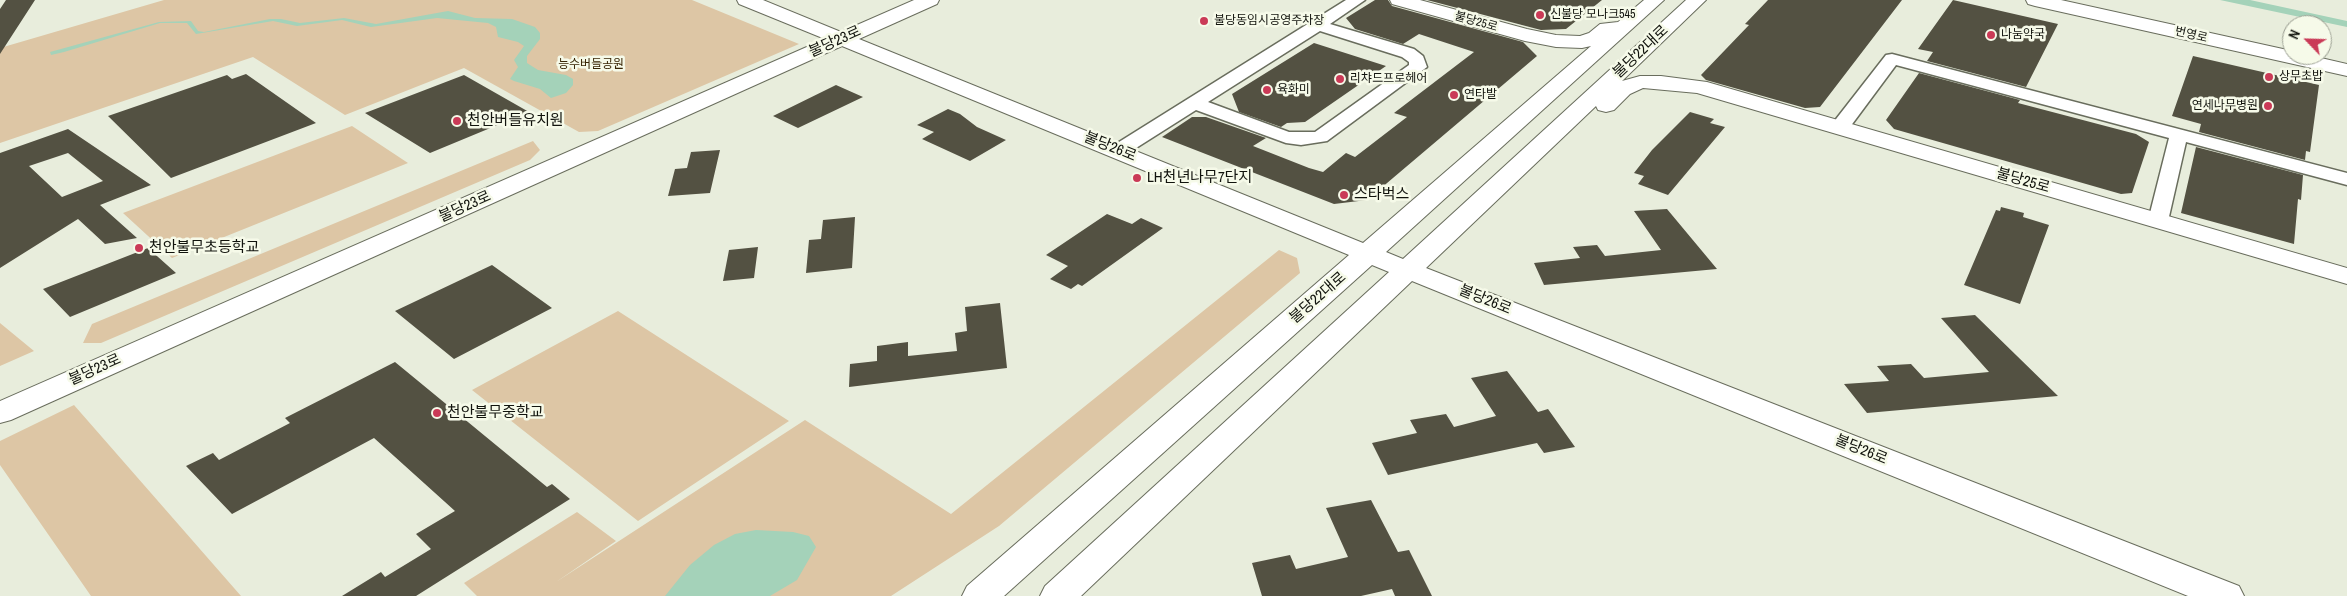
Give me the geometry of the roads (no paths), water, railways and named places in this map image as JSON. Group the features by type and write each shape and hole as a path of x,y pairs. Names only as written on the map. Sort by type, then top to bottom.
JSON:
{"street":[{"name":"불당26로","path":"746,0 1368,254 2226,596"},
{"name":"불당23로","path":"0,413 930,0"},
{"path":"1118,151 1357,0"},
{"name":"불당25로","path":"1399,0 1525,35"},
{"name":"불당22대로","path":"980,596 1655,0"},
{"name":"불당22대로","path":"1058,596 1697,0"},
{"name":"번영로","path":"2035,0 2347,70"},
{"name":"번영로","path":"2100,0 2282,40"},
{"path":"1525,35 1556,41 1582,42 1596,37 1607,28 1628,24"},
{"path":"1194,103 1286,137 1301,139 1320,137 1418,66 1417,60 1408,53 1318,25"},
{"path":"1662,32 1666,45 1658,53 1657,63 1669,74 1699,87"},
{"path":"1525,35 1551,49 1561,62 1560,68 1541,87 1543,99"},
{"path":"2332,51 2347,54"},
{"path":"1840,127 1892,59 2347,179"},
{"path":"1581,108 1604,106 1622,89 1640,82 1661,82 1699,87"},
{"name":"불당25로","path":"1699,87 2347,276"},
{"path":"2158,221 2179,134"}],"place":[{"name":"신불당 모나크545","path":"1540,15"},
{"name":"불당동임시공영주차장","path":"1204,21"},
{"name":"나눔약국","path":"1991,35"},
{"name":"상무초밥","path":"2269,77"},
{"name":"리챠드프로헤어","path":"1340,79"},
{"name":"육화미","path":"1267,90"},
{"name":"연타발","path":"1454,95"},
{"name":"연세나무병원","path":"2268,106"},
{"name":"천안버들유치원","path":"457,121"},
{"name":"LH천년나무7단지","path":"1137,178"},
{"name":"스타벅스","path":"1344,195"},
{"name":"천안불무초등학교","path":"139,248"},
{"name":"천안불무중학교","path":"437,413"}],"park label":[{"name":"능수버들공원","path":"591,65"}]}
